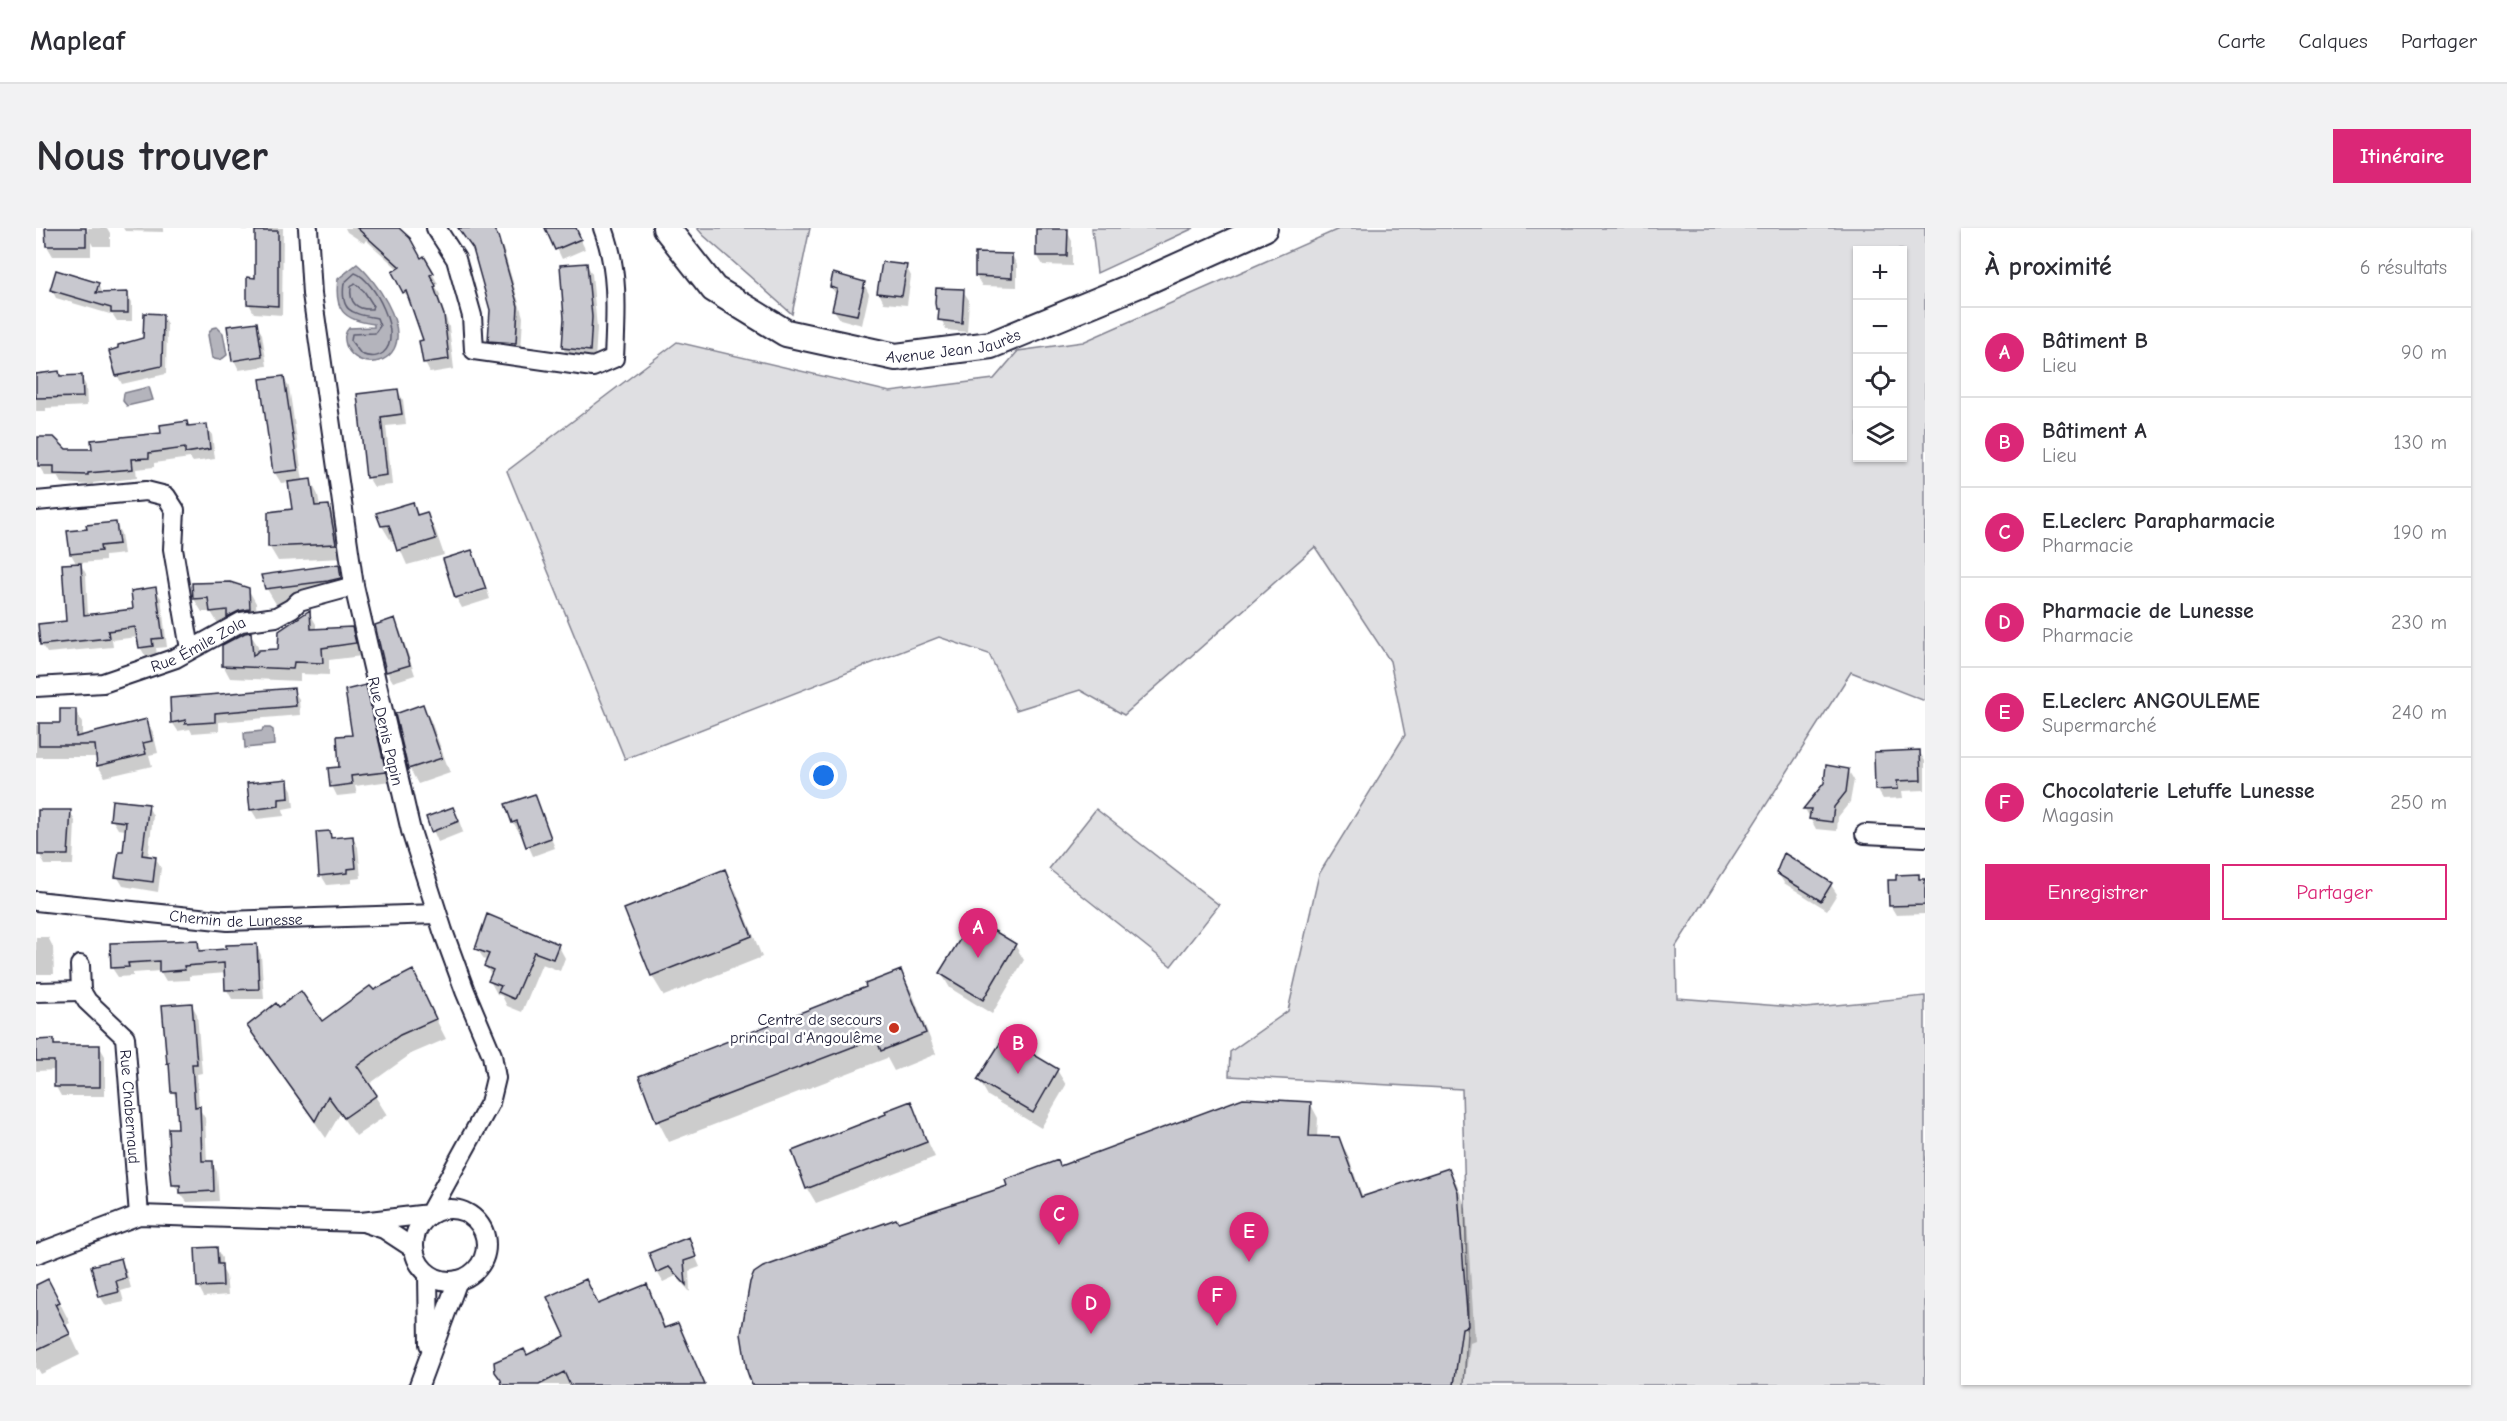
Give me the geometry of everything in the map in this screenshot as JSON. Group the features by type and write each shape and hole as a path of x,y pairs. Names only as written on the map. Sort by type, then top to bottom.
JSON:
{"main road":[{"name":"Avenue Jean Jaurès","path":"666,228 714,289 786,333 896,357 991,345 1144,282 1264,228"}],"street":[{"name":"Rue Denis Papin","path":"308,228 312,294 354,586 399,788 437,914 465,991 492,1055 496,1078 490,1103 429,1214"},
{"path":"436,228 456,259 472,316 474,350 593,368 614,358 615,281 610,247 603,228"},
{"path":"36,501 146,492 166,496 175,510 172,549 190,649"},
{"name":"Rue Émile Zola","path":"36,687 103,683 176,658 241,622 276,617 299,601 354,586"},
{"path":"1865,834 1925,837"},
{"name":"Chemin de Lunesse","path":"36,901 228,921 437,914"},
{"path":"36,992 81,991 80,965"},
{"name":"Rue Chabernaud","path":"81,991 87,1001 125,1037 139,1215"},
{"path":"450,1174 462,1210"},
{"path":"36,1254 139,1215 361,1221 429,1214 439,1209 462,1210 472,1215 485,1234 484,1258 469,1276 448,1281 428,1274 421,1267 413,1248 417,1227 429,1214"},
{"path":"361,1221 384,1229 413,1248"},
{"path":"428,1274 429,1358"},
{"path":"419,1385 459,1280"}],"shaded area":[{"path":"697,228 810,228 792,314 703,235"},
{"path":"1092,228 1194,228 1097,273"},
{"path":"1341,228 1925,228 1925,701 1851,672 1676,946 1677,998 1806,1008 1925,996 1925,1385 1464,1385 1468,1315 1462,1089 1229,1076 1230,1052 1288,1011 1319,874 1405,735 1390,661 1315,547 1124,715 1080,690 1016,710 989,654 939,637 625,759 507,471 677,342 890,392 994,379 1018,351 1083,342"},
{"path":"1096,809 1219,905 1171,966 1049,869"}],"water":[{"path":"357,264 380,291 393,315 396,327 397,339 394,349 383,360 376,362 368,362 355,357 345,342 345,334 349,328 374,327 374,324 348,316 339,306 338,279"},
{"path":"217,327 223,333 227,355 218,360 212,358 208,335 212,328"},
{"path":"149,387 153,400 127,406 123,401 124,393"},
{"path":"263,728 273,730 274,745 245,748 244,733 262,731"}],"building":[{"path":"45,228 86,228 86,246 46,246"},
{"path":"357,228 399,228 410,238 421,258 424,256 434,273 430,275 436,286 434,287 444,315 449,359 423,363 419,341 423,340 406,291 403,293 392,272 400,267"},
{"path":"458,228 493,228 498,236 518,306 516,343 488,341 490,310 473,249"},
{"path":"545,228 576,228 581,239 555,250"},
{"path":"1036,229 1068,229 1067,256 1036,256"},
{"path":"255,231 278,231 278,306 247,304 247,277 255,278"},
{"path":"975,253 1012,254 1012,278 975,276"},
{"path":"882,262 907,265 902,296 877,293"},
{"path":"587,263 592,317 590,351 562,348 564,318 560,265"},
{"path":"56,270 99,283 96,293 128,292 128,313 111,313 111,308 50,290"},
{"path":"833,273 865,282 857,315 832,310 837,289 830,287"},
{"path":"936,288 964,289 962,323 938,320 939,309 936,309 935,303"},
{"path":"144,313 163,314 162,366 116,376 109,351 118,348 118,345 143,338"},
{"path":"257,322 262,356 232,361 227,326"},
{"path":"59,371 60,376 82,375 83,397 36,398 36,374"},
{"path":"284,376 298,470 273,473 260,379"},
{"path":"398,389 402,414 381,417 387,475 366,478 357,394"},
{"path":"187,421 188,426 207,424 210,449 185,453 185,448 149,453 149,458 132,459 133,469 88,473 88,475 54,474 54,466 38,466 38,437 54,437 66,449 92,449 91,440 161,433 160,425"},
{"path":"311,479 315,506 329,505 336,544 268,547 268,512 292,509 288,482"},
{"path":"413,502 417,515 427,512 436,539 397,551 389,525 381,526 376,513"},
{"path":"116,522 119,544 100,546 101,551 70,554 67,531 87,529 86,525"},
{"path":"472,550 486,589 455,598 443,559"},
{"path":"81,563 84,615 133,609 131,591 156,587 163,638 152,639 153,646 139,648 135,627 108,631 109,638 40,645 38,624 66,621 62,564"},
{"path":"339,564 341,578 328,581 265,589 261,575"},
{"path":"230,582 249,588 250,609 227,617 227,610 210,612 208,598 193,599 192,583"},
{"path":"310,610 311,629 352,627 356,643 322,648 323,663 294,662 293,669 222,666 222,645 251,632 253,656 259,650 278,649 279,631"},
{"path":"395,618 410,665 386,672 375,625"},
{"path":"366,685 386,772 351,776 352,784 330,787 328,768 339,767 337,736 352,735 345,690"},
{"path":"294,688 296,706 215,713 215,722 185,724 186,720 171,723 170,698"},
{"path":"423,704 442,758 408,769 395,714"},
{"path":"60,709 76,709 76,737 147,719 152,741 143,743 146,754 97,766 95,745 39,745 39,723 60,723"},
{"path":"1920,750 1921,780 1897,781 1898,789 1875,790 1874,752"},
{"path":"1826,765 1849,769 1846,792 1834,807 1832,822 1809,819 1811,809 1803,809 1824,783"},
{"path":"288,779 289,798 279,799 279,806 250,810 247,783"},
{"path":"535,794 551,838 526,847 517,821 512,823 505,804"},
{"path":"112,800 149,804 142,855 156,857 153,882 115,877 119,852 123,852 126,822 110,820"},
{"path":"453,807 459,821 431,832 426,817"},
{"path":"38,810 71,810 68,855 38,855"},
{"path":"330,831 331,838 353,836 356,868 347,869 347,873 319,876 316,832"},
{"path":"1784,853 1832,883 1821,901 1776,873"},
{"path":"725,869 752,936 651,976 624,909"},
{"path":"1919,874 1919,879 1925,879 1925,905 1889,906 1888,880 1896,880 1896,875"},
{"path":"487,914 559,944 553,959 534,952 514,999 498,992 501,986 488,981 493,970 484,966 489,954 475,949"},
{"path":"973,918 1016,944 983,1000 939,973"},
{"path":"198,940 199,951 226,949 226,945 257,944 259,989 225,990 224,963 184,966 185,970 159,972 159,961 128,963 129,967 111,968 110,943"},
{"path":"413,970 436,1019 400,1035 357,1066 377,1095 344,1118 328,1096 315,1121 247,1026 276,1003 279,1007 301,991 322,1021 370,986 374,990"},
{"path":"901,970 926,1033 881,1051 876,1038 656,1122 639,1076 866,987 865,984"},
{"path":"192,1003 197,1064 192,1064 195,1107 200,1106 202,1161 213,1161 214,1191 180,1193 180,1185 172,1185 169,1154 168,1128 178,1128 176,1092 171,1092 162,1005"},
{"path":"1004,1037 1058,1069 1033,1113 977,1080"},
{"path":"54,1039 54,1045 100,1045 100,1087 54,1087 54,1061 36,1061 36,1040"},
{"path":"1243,1098 1311,1102 1309,1136 1339,1137 1361,1197 1449,1168 1458,1192 1468,1326 1462,1328 1454,1385 752,1385 747,1371 741,1334 750,1282 754,1273 763,1267 896,1219 898,1222 1007,1186 1005,1180 1058,1160 1060,1166"},
{"path":"911,1101 927,1142 806,1189 792,1151 886,1114 885,1111"},
{"path":"689,1237 696,1257 684,1261 686,1285 669,1267 656,1273 649,1253"},
{"path":"217,1247 218,1264 222,1264 223,1286 197,1287 195,1248"},
{"path":"121,1258 126,1278 116,1281 119,1292 99,1297 91,1266"},
{"path":"48,1279 60,1302 55,1304 70,1334 36,1350 36,1285"},
{"path":"586,1279 598,1304 647,1284 664,1328 678,1323 705,1385 570,1385 564,1372 539,1385 502,1385 495,1372 494,1362 524,1349 527,1355 565,1336 547,1297"}],"place":[{"name":"Bâtiment B","path":"978,958"},
{"name":"Centre de secours principal d'Angoulême","path":"894,1028"},
{"name":"Bâtiment A","path":"1018,1074"},
{"name":"E.Leclerc Parapharmacie","path":"1059,1245"},
{"name":"E.Leclerc ANGOULEME","path":"1249,1262"},
{"name":"Chocolaterie Letuffe Lunesse","path":"1217,1326"},
{"name":"Pharmacie de Lunesse","path":"1091,1334"}]}
